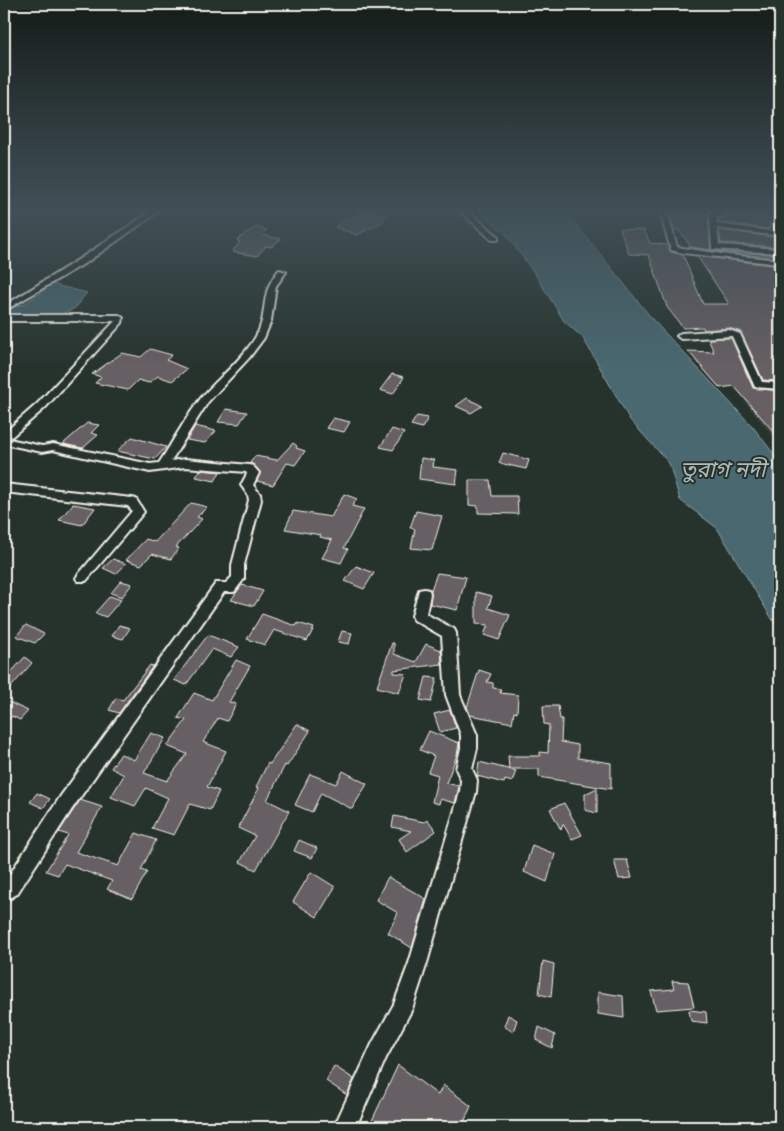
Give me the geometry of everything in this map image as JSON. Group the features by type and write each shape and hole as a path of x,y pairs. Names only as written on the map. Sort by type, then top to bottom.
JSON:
{"street":[{"path":"4,309 81,262"},
{"path":"163,465 205,400 224,382 260,338 269,309 267,295 274,279 282,272"},
{"path":"4,318 92,316 119,318 119,321 41,406 4,439"},
{"path":"681,336 736,334 758,385 780,386"},
{"path":"4,439 42,450 53,447 150,468 185,463 249,469 253,473 247,485 254,494 254,506 238,565 238,579 229,588 221,586 207,609 66,803 11,888 4,893"},
{"path":"4,488 132,502 138,512 82,578"},
{"path":"345,1127 379,1052 402,1009 418,963 468,792 469,780 464,768 469,748 469,735 453,696 449,633 419,616 424,594"}],"shaded area":[{"path":"744,385 780,386 780,445 744,401"}],"water":[{"name":"তুরাগ নদী","path":"526,262 606,262 653,320 753,427 780,462 780,632 717,528 680,500 669,463 630,420 583,338 564,321"},
{"path":"55,281 54,284 59,286 87,293 78,305 64,313 44,316 5,316 6,309 24,304 45,290 45,285"}],"building":[{"path":"651,262 686,262 703,304 729,304 701,262 745,262 780,266 780,381 763,380 741,332 729,328 704,330 703,327 683,328 667,307"},
{"path":"731,338 753,388 780,391 780,439 734,386 720,388 688,351 714,352 708,339"},
{"path":"150,349 172,355 166,360 187,369 172,381 158,376 149,383 138,380 128,390 95,383 101,377 92,374 122,353 141,357"},
{"path":"392,374 404,377 393,394 380,390"},
{"path":"467,398 482,406 471,413 456,406"},
{"path":"226,409 247,412 239,424 218,422"},
{"path":"417,416 428,418 422,428 411,425"},
{"path":"333,418 350,422 344,432 326,428"},
{"path":"87,423 99,425 91,433 98,435 83,448 63,444"},
{"path":"195,426 216,431 205,443 187,440"},
{"path":"392,429 404,433 393,450 380,447"},
{"path":"132,437 166,447 155,459 117,451"},
{"path":"293,443 297,446 296,448 305,451 295,465 287,463 273,485 257,481 260,472 250,463 255,456 277,460"},
{"path":"503,453 529,460 526,469 499,463"},
{"path":"421,458 434,460 433,467 458,470 456,484 419,479"},
{"path":"200,470 220,472 215,481 196,477"},
{"path":"469,480 490,480 492,496 517,496 518,514 478,513 478,506 469,505"},
{"path":"344,494 357,499 352,506 364,509 344,548 348,549 341,563 322,558 332,540 320,537 321,535 285,529 293,511 331,517"},
{"path":"191,503 207,507 197,517 202,519 176,547 179,548 171,559 152,554 141,565 126,560 146,539 155,542"},
{"path":"73,504 95,508 82,525 59,520"},
{"path":"416,511 442,516 432,550 411,548 415,529 410,528"},
{"path":"113,559 126,564 116,574 103,568"},
{"path":"356,566 374,573 364,589 345,581"},
{"path":"437,573 466,577 457,610 430,604 431,590"},
{"path":"121,581 132,584 122,597 111,593"},
{"path":"242,585 263,591 254,606 231,600"},
{"path":"476,592 492,596 488,608 510,615 499,640 484,635 488,625 476,624"},
{"path":"110,596 121,600 106,617 95,613"},
{"path":"262,614 296,626 298,623 314,628 307,641 274,630 265,645 247,639"},
{"path":"26,625 44,634 35,643 16,636"},
{"path":"119,625 130,628 123,639 112,636"},
{"path":"342,631 352,633 349,644 338,642"},
{"path":"208,635 239,647 231,657 212,649 186,685 174,680"},
{"path":"392,643 394,643 394,654 416,662 426,644 441,650 442,664 394,670 394,673 406,674 399,693 377,687"},
{"path":"25,657 32,663 4,695 4,680"},
{"path":"236,660 250,666 229,702 236,704 227,721 218,718 203,742 226,751 207,787 219,791 210,810 190,804 174,835 152,828 168,798 146,788 135,806 111,797 124,775 111,768 121,754 134,760 151,733 165,738 144,773 167,781 187,754 167,746 186,720 178,718 194,693 212,700"},
{"path":"150,665 153,666 119,713 109,710 116,698 123,700"},
{"path":"479,670 491,674 487,682 493,683 493,688 501,689 500,693 518,695 517,713 514,712 512,723 470,715 467,707"},
{"path":"426,677 437,678 431,702 420,700"},
{"path":"4,700 28,711 20,720 12,716 4,726"},
{"path":"543,706 558,706 560,719 562,719 561,742 578,745 578,758 611,763 611,789 539,777 539,769 509,769 508,756 540,756 540,752 548,753 549,725 544,724"},
{"path":"450,710 456,728 440,732 434,714"},
{"path":"297,724 310,731 287,766 285,765 267,800 289,811 256,870 240,862 255,836 238,828 259,788 256,787 268,763 270,764"},
{"path":"429,731 459,743 457,755 446,783 459,786 455,803 440,799 439,804 432,802 438,775 428,772 434,756 420,750"},
{"path":"479,762 516,771 512,782 505,780 504,783 477,776"},
{"path":"343,771 367,784 352,809 321,793 312,812 295,805 310,774 336,784"},
{"path":"597,788 597,813 585,810 585,794"},
{"path":"37,793 50,799 43,808 30,802"},
{"path":"80,800 102,807 76,852 118,866 136,833 156,840 141,870 147,872 132,899 107,889 112,881 65,864 58,875 46,871 68,835 59,832"},
{"path":"564,803 582,835 572,839 563,824 561,830 550,809"},
{"path":"394,816 424,822 428,820 436,831 407,852 399,839 411,831 392,827"},
{"path":"299,840 317,848 312,858 294,851"},
{"path":"532,845 555,854 547,882 524,872"},
{"path":"614,860 627,860 632,878 619,879"},
{"path":"311,872 335,887 317,917 293,902"},
{"path":"388,877 426,899 412,948 388,933 398,913 376,900"},
{"path":"543,961 554,964 551,997 539,994"},
{"path":"672,981 688,982 694,1007 656,1010 651,991 674,989"},
{"path":"598,992 623,996 624,1018 598,1014"},
{"path":"689,1010 706,1012 707,1023 691,1021"},
{"path":"508,1015 517,1020 513,1032 504,1026"},
{"path":"539,1027 555,1035 552,1048 536,1040"},
{"path":"398,1065 438,1095 443,1085 471,1106 462,1127 369,1127"},
{"path":"334,1066 354,1079 347,1095 326,1081"}]}
